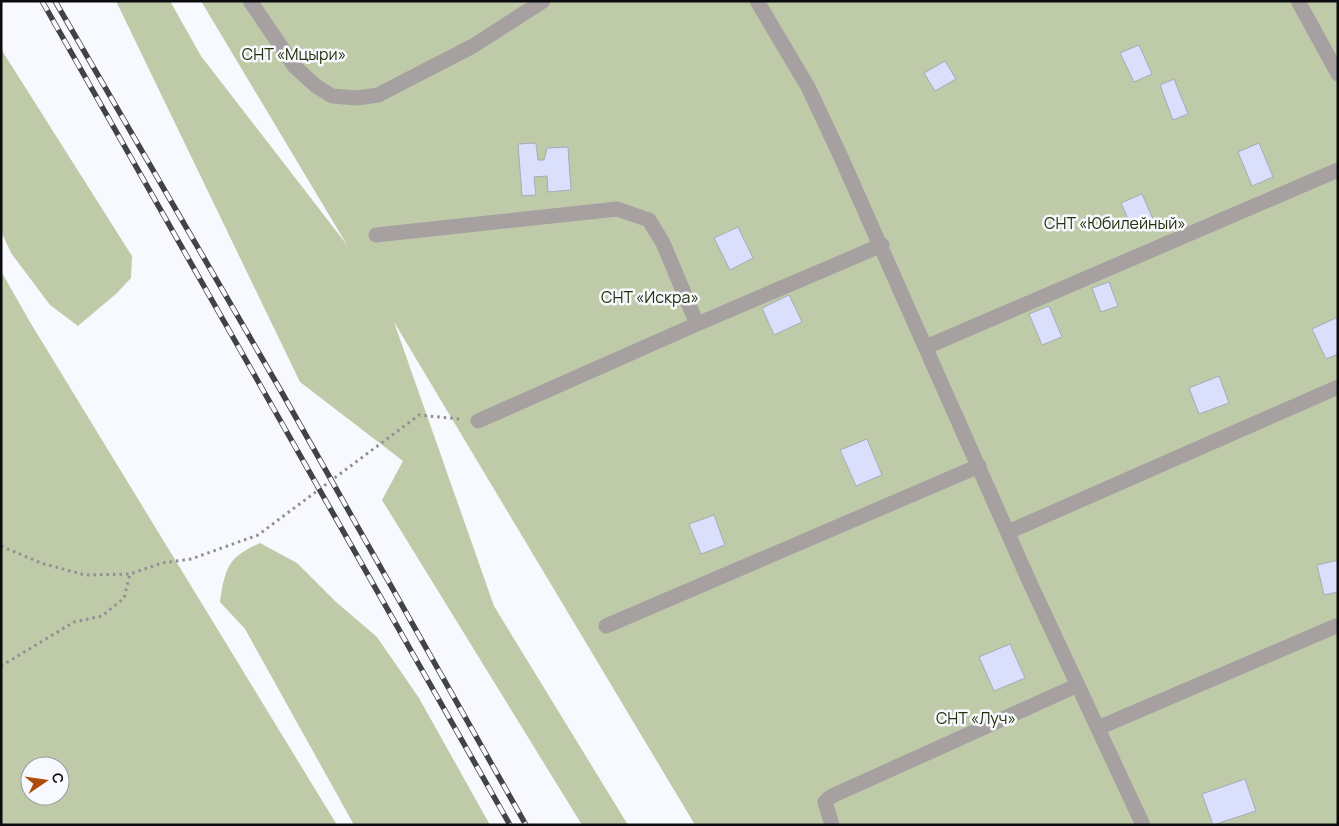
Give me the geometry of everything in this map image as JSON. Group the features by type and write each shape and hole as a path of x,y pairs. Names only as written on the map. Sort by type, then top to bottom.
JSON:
{"street":[{"path":"250,1 295,67 316,86 332,96 356,98 378,95 473,46 535,4"},
{"path":"757,1 808,87 882,245 1008,532 1143,825"},
{"path":"1298,1 1338,74"},
{"path":"926,347 1338,170"},
{"path":"376,235 617,209 649,220 663,243 697,324"},
{"path":"478,422 697,324 882,245"},
{"path":"1008,532 1338,387"},
{"path":"606,626 979,466"},
{"path":"1098,728 1336,626"},
{"path":"832,825 824,802 832,796 1078,685"}],"path":[{"path":"1,546 41,563 85,575 130,574 162,563 191,559 258,535 419,414 478,422"},
{"path":"1,666 74,622 102,616 124,598 130,574"}],"green space":[{"path":"116,1 170,1 201,56 347,245 201,1 1338,1 1338,825 695,825 394,322 494,606 628,825 582,825 382,500 403,461 300,382"},
{"path":"1,49 132,256 131,278 117,293 78,326 50,305 11,253 1,231"},
{"path":"1,271 30,322 337,825 1,825"},
{"path":"260,543 297,563 335,601 377,637 419,698 490,825 354,825 245,629 220,602 226,572 230,565 241,553"}],"building":[{"path":"1139,45 1152,74 1134,82 1120,53"},
{"path":"945,61 956,79 935,91 924,73"},
{"path":"1174,79 1188,114 1173,120 1160,85"},
{"path":"536,143 538,160 544,160 547,148 568,147 571,190 548,192 547,176 534,177 536,195 522,196 518,144"},
{"path":"1259,143 1273,177 1252,186 1238,152"},
{"path":"1142,194 1153,219 1132,228 1121,203"},
{"path":"738,227 753,258 730,270 714,238"},
{"path":"1109,282 1118,306 1101,312 1092,288"},
{"path":"789,295 802,322 774,335 762,308"},
{"path":"1049,306 1062,337 1042,345 1029,314"},
{"path":"1338,317 1338,354 1326,359 1312,329"},
{"path":"1219,376 1229,403 1199,414 1189,388"},
{"path":"867,439 882,475 856,486 840,450"},
{"path":"714,515 725,545 701,554 689,524"},
{"path":"1338,560 1338,592 1324,595 1317,565"},
{"path":"1010,644 1025,678 994,691 979,657"},
{"path":"1245,779 1256,811 1213,825 1202,794"}],"railway":[{"path":"42,1 510,825"},
{"path":"55,1 281,391 526,825"}],"park label":[{"name":"СНТ «Мцыри»","path":"294,54"},
{"name":"СНТ «Юбилейный»","path":"1115,223"},
{"name":"СНТ «Искра»","path":"650,297"},
{"name":"СНТ «Луч»","path":"976,718"}]}
